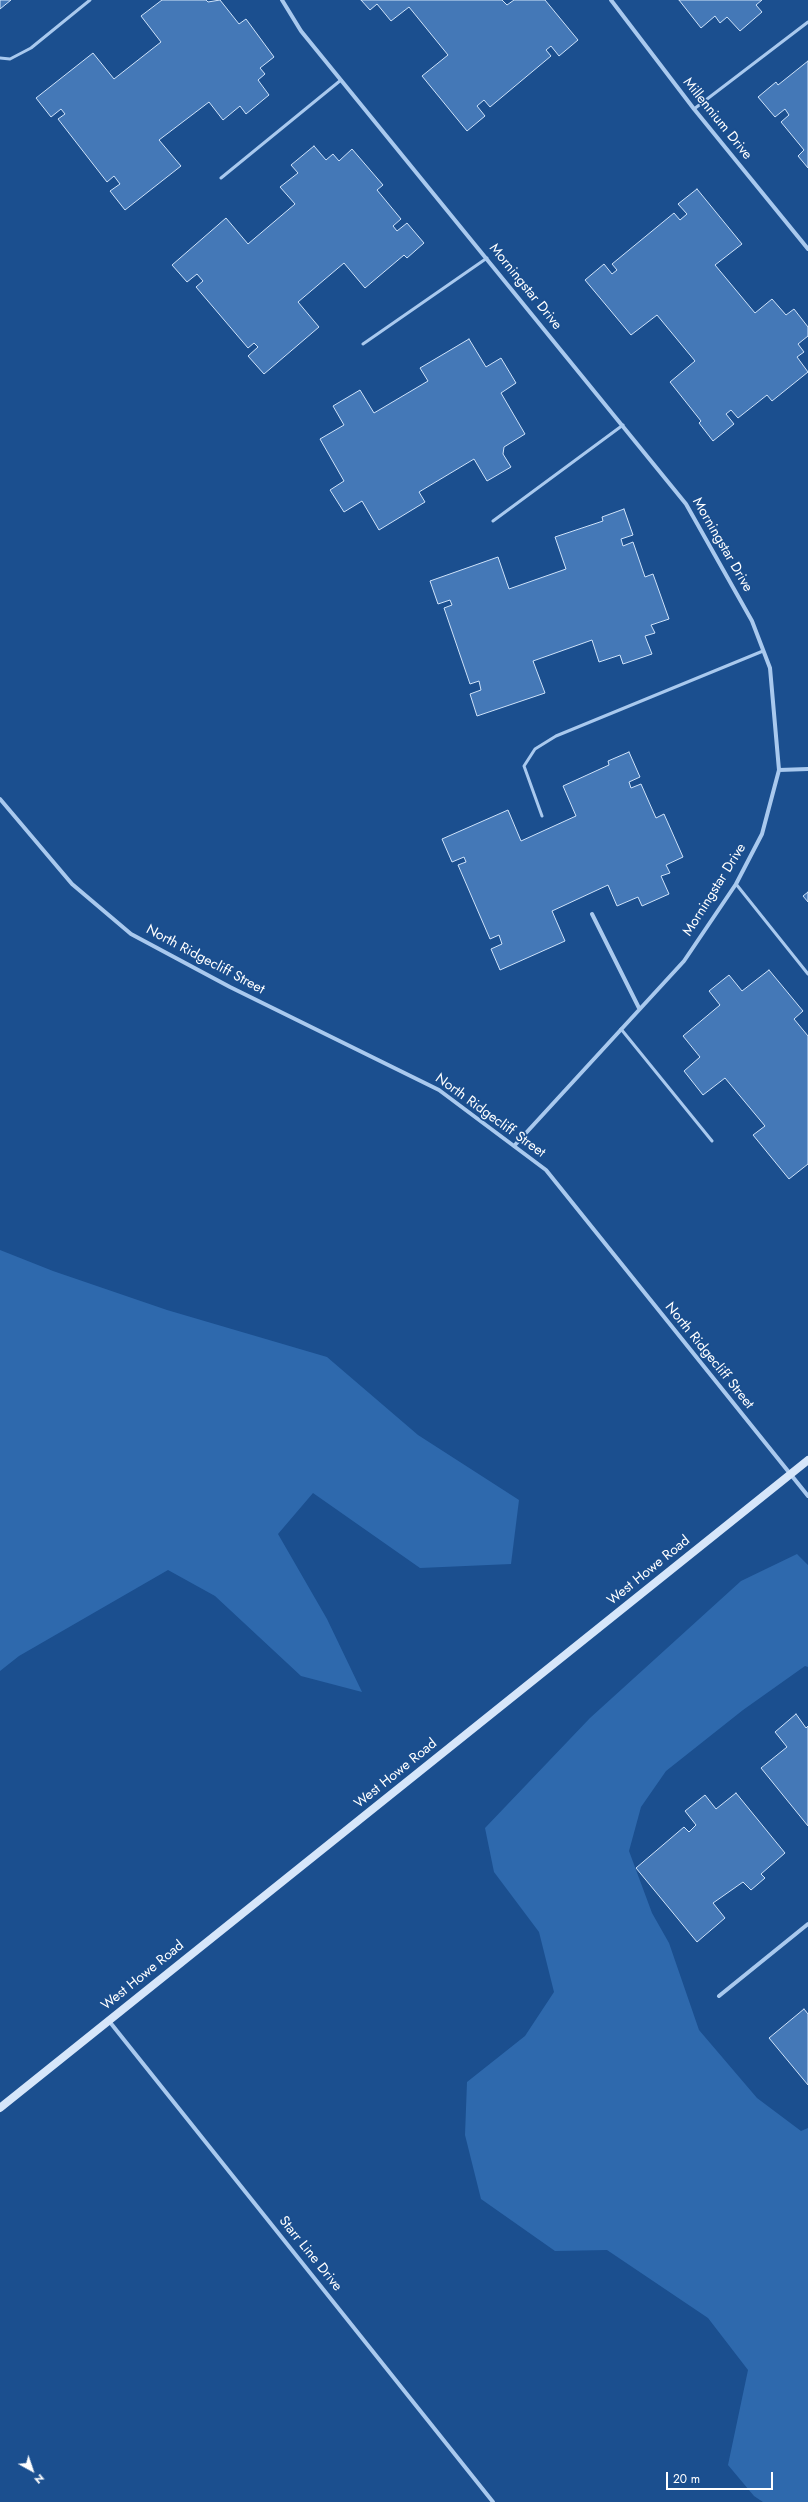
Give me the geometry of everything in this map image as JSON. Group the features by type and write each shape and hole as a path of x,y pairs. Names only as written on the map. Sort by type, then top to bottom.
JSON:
{"main road":[{"name":"West Howe Road","path":"0,2108 808,1460"}],"street":[{"name":"Morningstar Drive","path":"282,0 301,30 686,504 752,621 770,668 780,770 762,834 736,884 684,961 639,1008 514,1146"},
{"name":"Millennium Drive","path":"612,0 694,109 808,249"},
{"path":"780,770 808,769"},
{"name":"North Ridgecliff Street","path":"0,798 72,884 131,934 230,988 439,1090 546,1170 808,1496"},
{"path":"592,914 639,1008"},
{"path":"719,1996 808,1924"},
{"name":"Starr Line Drive","path":"108,2021 493,2502"}],"lane":[{"path":"0,58 10,59 31,48 90,0"},
{"path":"694,109 808,22"},
{"path":"221,178 342,80"},
{"path":"363,344 487,258"},
{"path":"493,521 623,426"},
{"path":"542,816 524,766 535,749 556,736 763,650"},
{"path":"736,884 808,974"},
{"path":"621,1029 712,1141"}],"shaded area":[{"path":"0,1250 53,1271 167,1310 327,1357 418,1435 519,1500 511,1564 420,1568 313,1493 278,1534 327,1619 362,1692 301,1676 215,1596 168,1570 19,1656 0,1671"},
{"path":"797,1554 808,1565 808,1667 805,1666 743,1710 666,1771 641,1807 629,1851 652,1913 669,1943 699,2030 757,2098 801,2131 808,2128 808,2502 763,2502 754,2496 728,2465 748,2370 708,2318 607,2250 555,2251 481,2199 465,2135 467,2082 525,2036 554,1992 539,1932 494,1872 485,1828 590,1718 741,1581"}],"building":[{"path":"0,0 11,0 0,9"},
{"path":"162,0 206,0 208,2 220,0 239,24 246,19 274,57 260,68 265,74 258,80 269,95 246,114 240,106 223,120 209,102 159,140 181,166 125,210 110,191 120,184 114,176 107,182 58,119 65,114 61,109 51,117 36,98 93,53 114,79 161,42 141,16"},
{"path":"361,0 502,0 507,5 514,0 545,0 578,40 559,56 551,46 546,50 551,56 490,107 484,100 477,106 485,116 467,131 422,76 448,55 409,7 391,21 377,4 370,10"},
{"path":"679,0 762,0 756,5 762,12 740,31 727,17 720,23 715,16 701,28"},
{"path":"808,61 808,168 798,156 804,150 781,122 789,115 785,109 775,117 758,97 776,82 778,85"},
{"path":"314,146 326,160 333,154 339,161 352,149 383,185 377,190 401,219 393,226 397,231 407,223 424,243 407,258 404,255 365,288 344,263 298,302 319,327 264,374 248,356 258,347 254,343 248,348 196,287 203,281 197,274 187,282 172,265 226,218 248,244 295,204 280,187 298,173 291,165"},
{"path":"697,189 742,244 715,265 755,313 772,299 786,315 794,309 808,327 808,336 798,344 804,352 797,357 808,372 772,401 767,395 738,418 731,410 726,414 734,424 713,441 699,423 701,421 670,382 695,361 657,315 631,335 585,280 604,264 612,274 617,270 612,264 674,213 680,220 687,214 678,204"},
{"path":"469,339 486,367 501,358 516,383 501,393 525,434 504,447 503,454 511,467 487,481 474,459 419,492 425,502 379,530 362,501 344,512 330,490 344,481 320,439 344,425 333,406 360,390 374,413 428,381 420,368"},
{"path":"624,509 633,535 621,539 623,546 633,542 645,577 653,574 669,619 651,625 655,633 645,636 652,654 623,664 620,655 599,662 592,640 533,661 545,693 477,716 470,694 481,690 479,681 470,684 444,608 452,605 450,600 438,604 430,581 498,557 509,589 566,569 555,537 603,521 602,517"},
{"path":"629,752 640,777 629,782 631,788 641,784 656,818 664,814 683,857 666,865 670,873 661,876 669,894 642,906 638,897 617,906 608,885 552,911 565,941 500,970 491,949 502,944 499,935 490,939 458,865 466,862 464,857 452,862 442,839 508,810 521,841 576,816 563,786 609,765 608,761"},
{"path":"808,892 808,902 803,896"},
{"path":"769,970 803,1011 794,1019 808,1036 808,1164 789,1179 753,1135 765,1126 725,1078 703,1095 684,1071 700,1057 683,1036 720,1005 709,991 729,975 742,991"},
{"path":"796,1714 806,1728 808,1726 808,1826 761,1768 787,1747 775,1732"},
{"path":"736,1793 785,1853 761,1874 765,1878 751,1890 743,1882 713,1903 725,1918 697,1942 636,1868 684,1827 689,1832 696,1825 685,1811 705,1795 716,1809"},
{"path":"804,2009 808,2014 808,2085 769,2038"}]}
